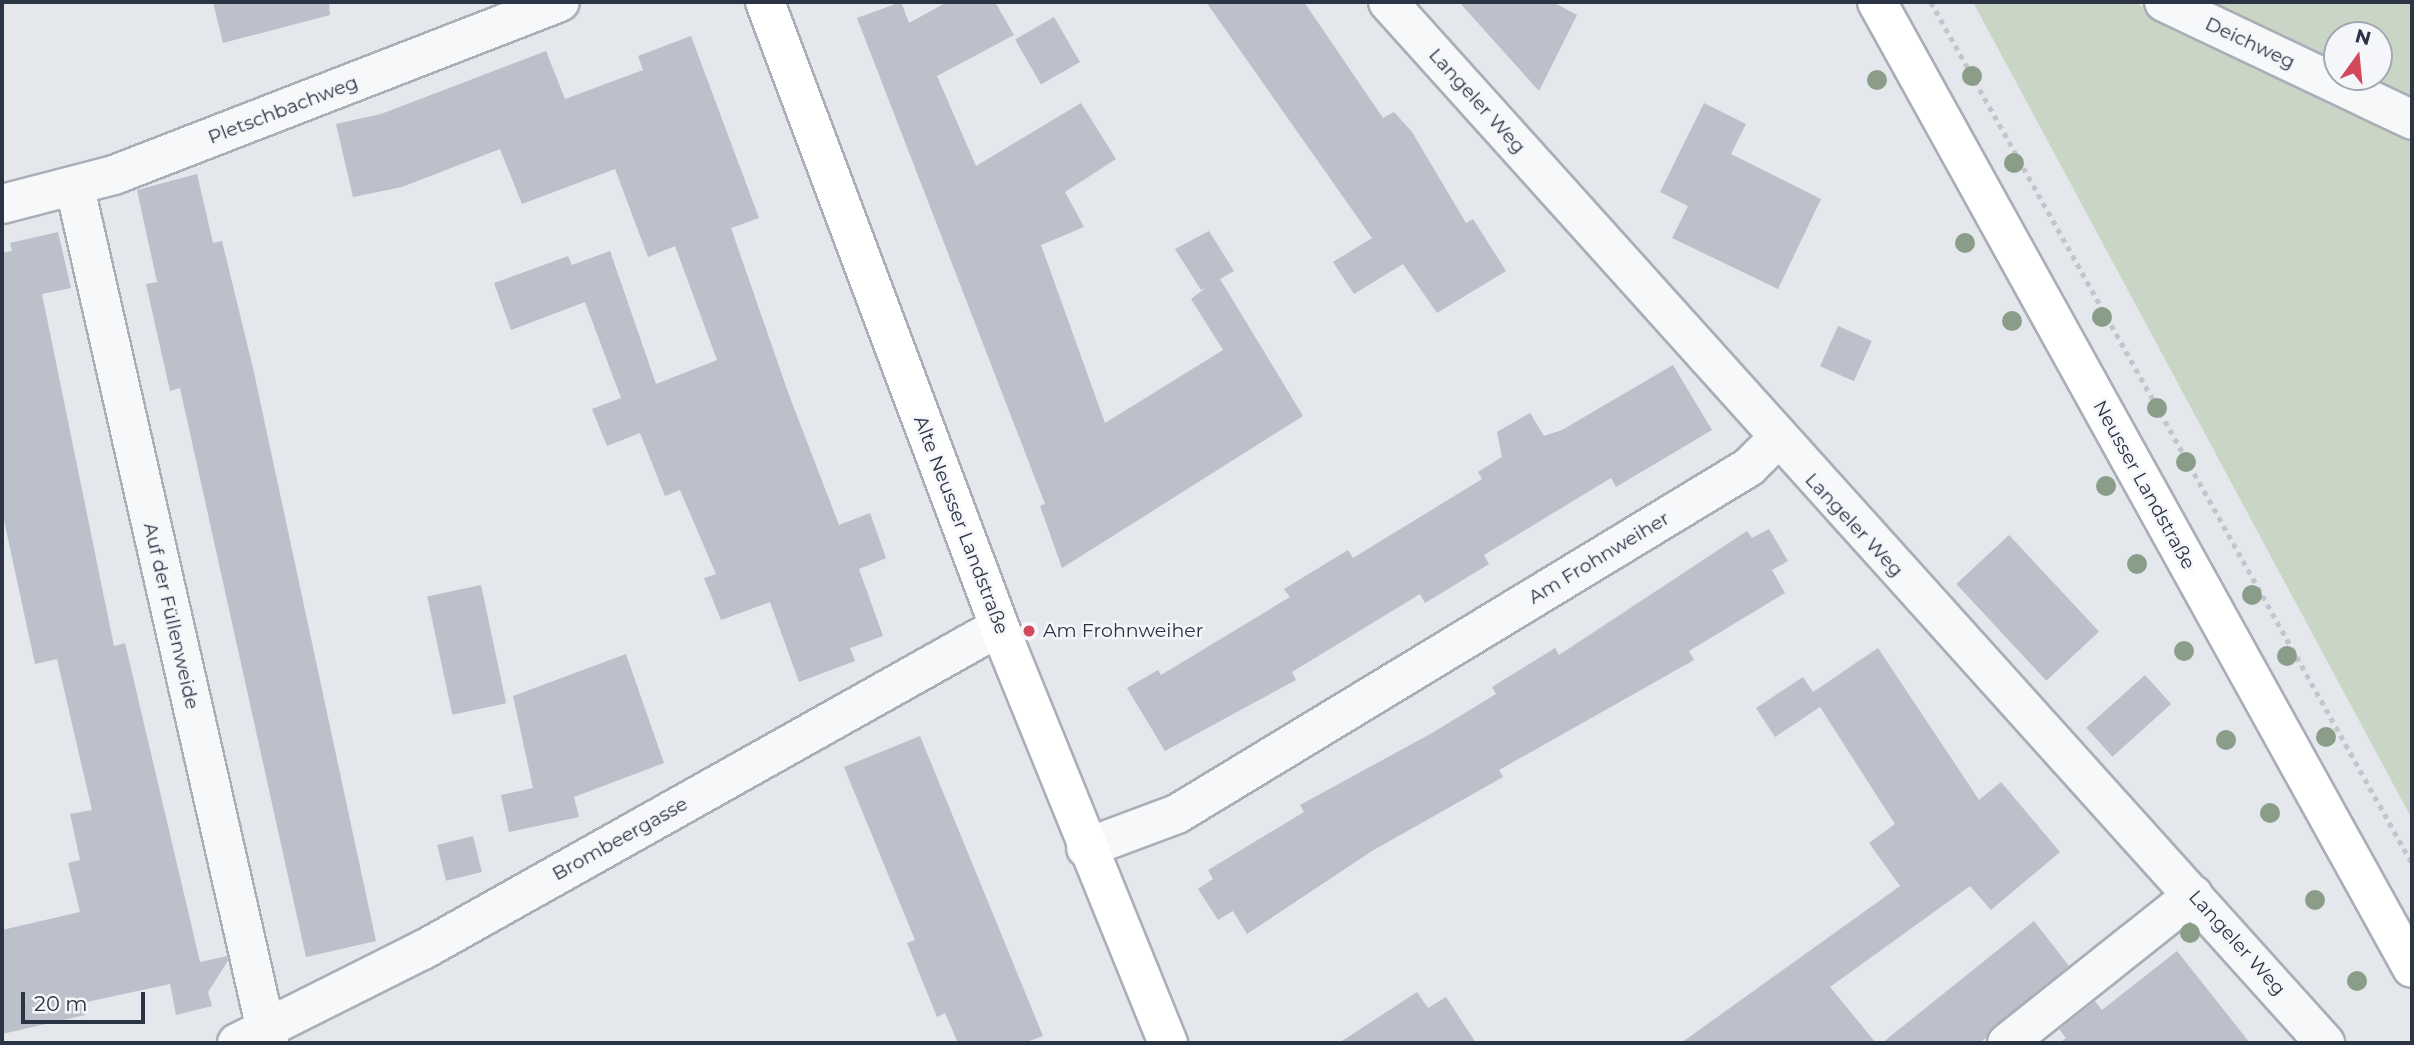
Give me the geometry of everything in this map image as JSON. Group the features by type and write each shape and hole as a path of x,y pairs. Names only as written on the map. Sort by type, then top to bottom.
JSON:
{"main road":[{"name":"Alte Neusser Landstraße","path":"765,2 999,626 1086,848 1168,1043"},
{"name":"Neusser Landstraße","path":"1877,2 2412,968"}],"street":[{"name":"Pletschbachweg","path":"2,204 75,188 560,2"},
{"name":"Langeler Weg","path":"1388,2 1776,440 2325,1043"},
{"name":"Deichweg","path":"2164,2 2412,120"},
{"name":"Auf der Füllenweide","path":"75,188 256,1040"},
{"name":"Am Frohnweiher","path":"1086,848 1177,814 1749,467 1776,440"},
{"name":"Brombeergasse","path":"256,1040 999,626"},
{"path":"2007,1043 2193,895"}],"path":[{"path":"1931,2 2412,863"}],"green space":[{"path":"1973,2 2133,2 2412,137 2412,819"},
{"path":"2205,2 2412,2 2412,104 2386,91 2393,91 2393,21 2323,21 2323,60"}],"building":[{"path":"213,2 329,2 330,15 223,43"},
{"path":"901,2 909,23 947,2 995,2 1014,35 937,76 976,166 1081,103 1116,159 1065,192 1084,227 1041,245 1105,423 1223,350 1191,299 1208,286 1201,290 1175,249 1209,231 1234,271 1220,279 1303,416 1062,568 1040,506 1045,504 857,18"},
{"path":"1206,2 1304,2 1383,118 1394,112 1412,132 1466,223 1473,219 1506,271 1437,313 1403,264 1354,294 1333,262 1372,238"},
{"path":"1459,2 1553,2 1577,15 1539,91"},
{"path":"1054,17 1080,62 1041,85 1015,40"},
{"path":"691,36 759,218 731,228 789,395 839,525 870,513 886,558 859,569 883,636 850,648 855,661 799,682 770,602 721,620 704,578 716,574 680,490 665,496 640,433 607,446 592,409 621,398 585,302 511,330 494,283 568,256 572,265 610,251 656,384 717,360 675,246 648,257 615,169 522,204 500,149 402,187 353,197 336,124 381,114 546,51 565,99 643,70 638,56"},
{"path":"1704,103 1746,124 1731,154 1821,199 1778,289 1672,238 1688,206 1660,192"},
{"path":"197,174 213,243 222,241 253,368 376,941 306,957 180,388 170,391 146,284 157,282 137,190"},
{"path":"58,232 71,288 42,294 114,646 125,643 200,962 227,956 228,961 208,992 212,1006 176,1015 170,984 82,1003 85,1015 2,1034 2,930 80,912 68,863 80,860 70,814 92,810 57,659 35,664 2,511 2,253 12,251 10,243"},
{"path":"1838,326 1872,341 1854,381 1820,366"},
{"path":"1673,365 1712,430 1616,487 1611,478 1484,555 1489,564 1425,603 1420,594 1292,672 1296,680 1165,751 1127,688 1158,670 1161,675 1290,597 1284,589 1348,550 1353,558 1482,479 1478,472 1502,457 1497,432 1530,413 1544,436 1562,430"},
{"path":"1769,529 1788,561 1772,570 1785,593 1689,651 1694,660 1499,770 1503,777 1372,851 1247,934 1233,911 1218,920 1198,889 1213,879 1208,870 1304,812 1300,805 1432,733 1496,694 1492,687 1555,648 1559,655 1747,531 1752,538"},
{"path":"2009,535 2099,632 2046,681 1956,584"},
{"path":"481,585 506,703 452,715 427,596"},
{"path":"1878,648 1979,800 2001,782 2060,852 1991,910 1970,886 1830,987 1876,1043 1681,1043 1900,886 1869,843 1895,824 1820,707 1775,737 1756,708 1803,677 1813,692"},
{"path":"626,654 664,763 574,797 579,817 509,832 501,795 533,788 513,696"},
{"path":"2145,675 2171,704 2112,757 2086,728"},
{"path":"920,736 1043,1036 1024,1043 958,1043 945,1013 937,1017 907,943 915,940 844,767"},
{"path":"473,836 482,872 446,881 437,845"},
{"path":"2034,921 2069,966 1980,1043 1882,1043"},
{"path":"2177,951 2250,1043 2060,1043 2066,1038 2059,1029 2095,1001 2102,1010"},
{"path":"1417,992 1428,1008 1446,997 1476,1043 1339,1043"}],"place":[{"name":"Am Frohnweiher","path":"1029,631"}]}
